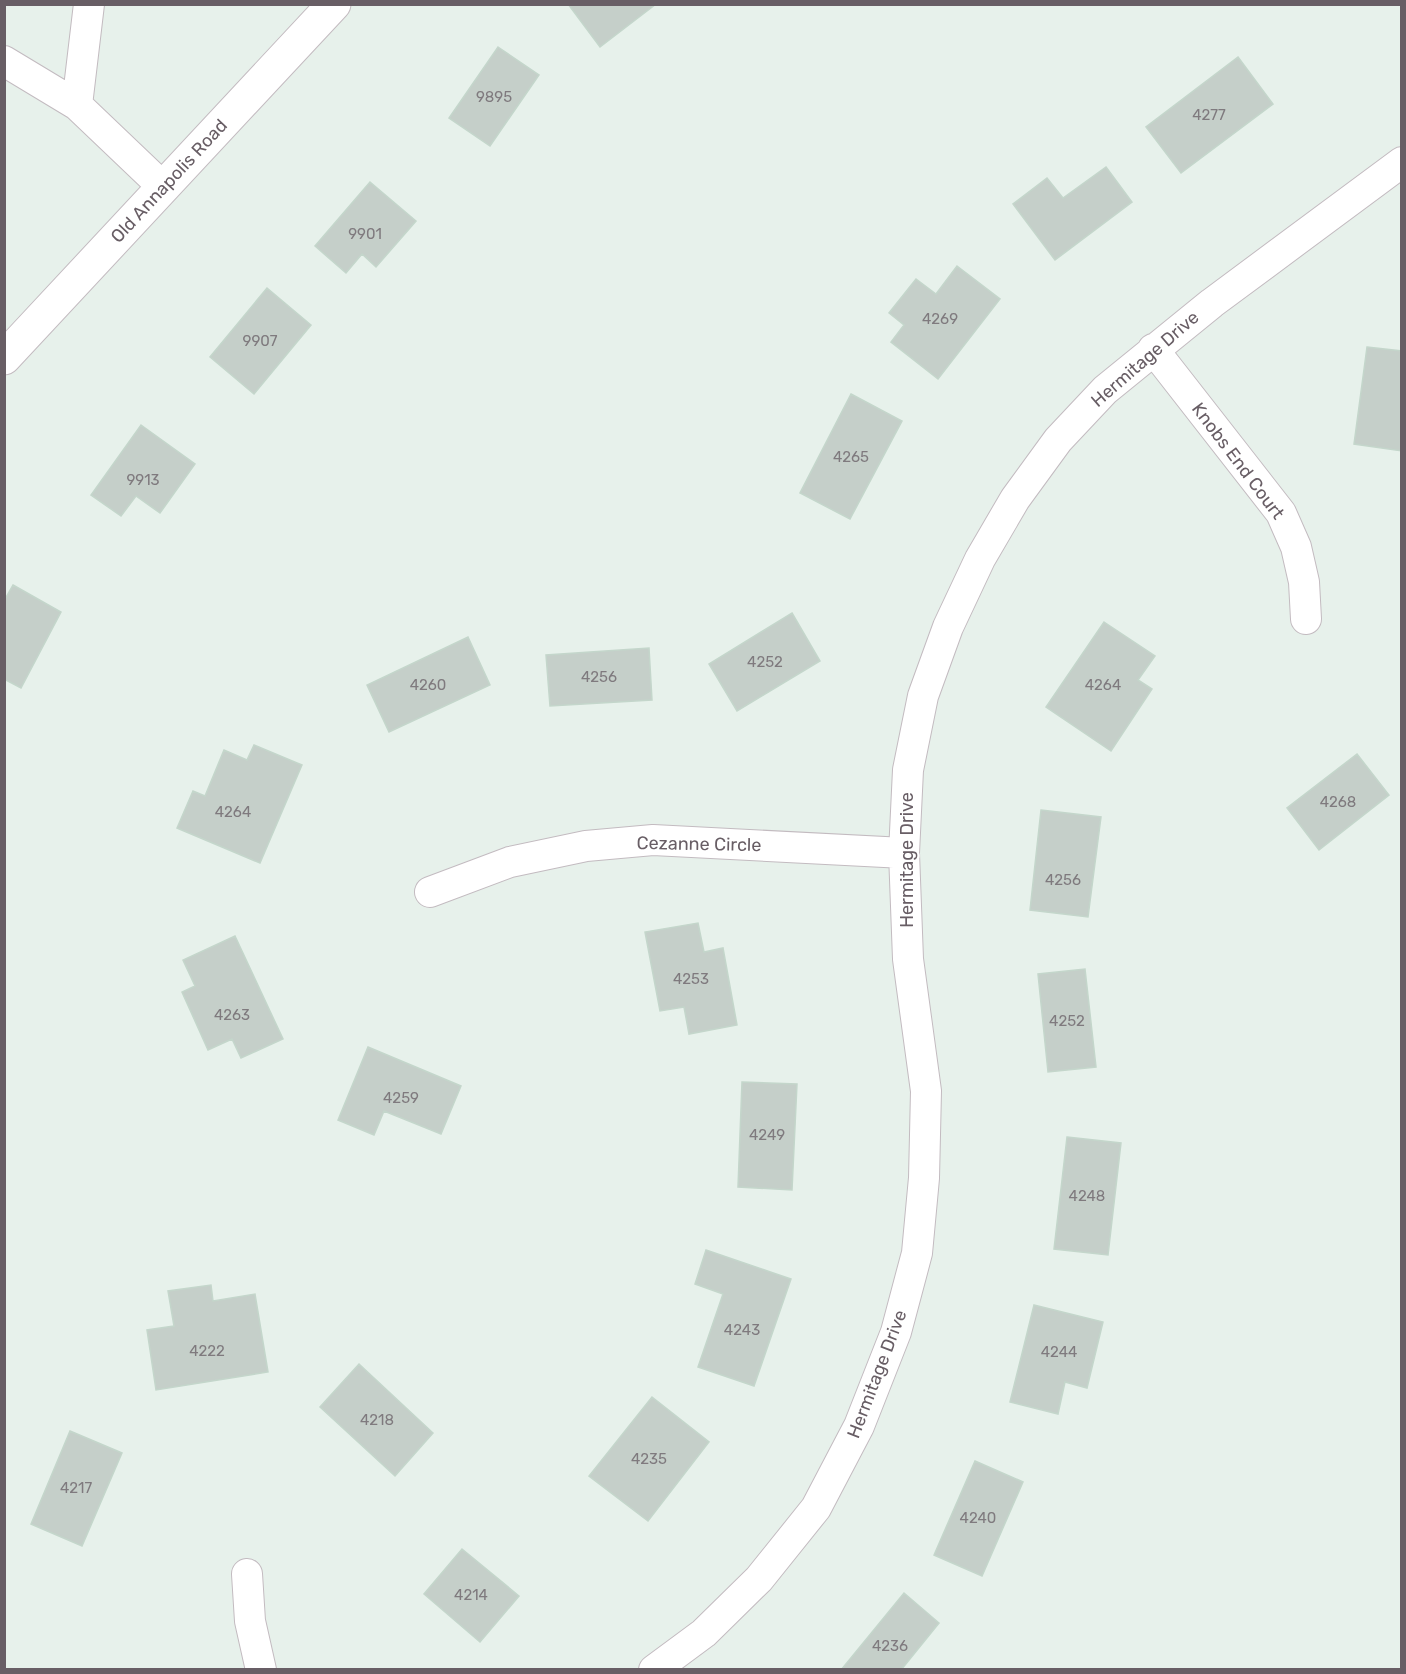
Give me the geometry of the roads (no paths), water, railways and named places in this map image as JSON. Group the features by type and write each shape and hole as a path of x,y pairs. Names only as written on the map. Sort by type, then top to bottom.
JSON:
{"street":[{"path":"77,105 89,4"},
{"name":"Old Annapolis Road","path":"4,358 334,4"},
{"path":"4,61 77,105 163,187"},
{"name":"Hermitage Drive","path":"654,1670 704,1633 759,1580 816,1508 859,1426 896,1332 917,1253 924,1178 926,1091 908,959 904,853 908,770 923,696 948,627 980,559 1015,499 1058,440 1105,390 1212,303 1401,162"},
{"name":"Knobs End Court","path":"1153,350 1281,513 1296,547 1304,582 1306,619"},
{"name":"Cezanne Circle","path":"430,892 510,862 586,846 653,840 904,853"},
{"path":"247,1574 250,1621 261,1670"}]}
